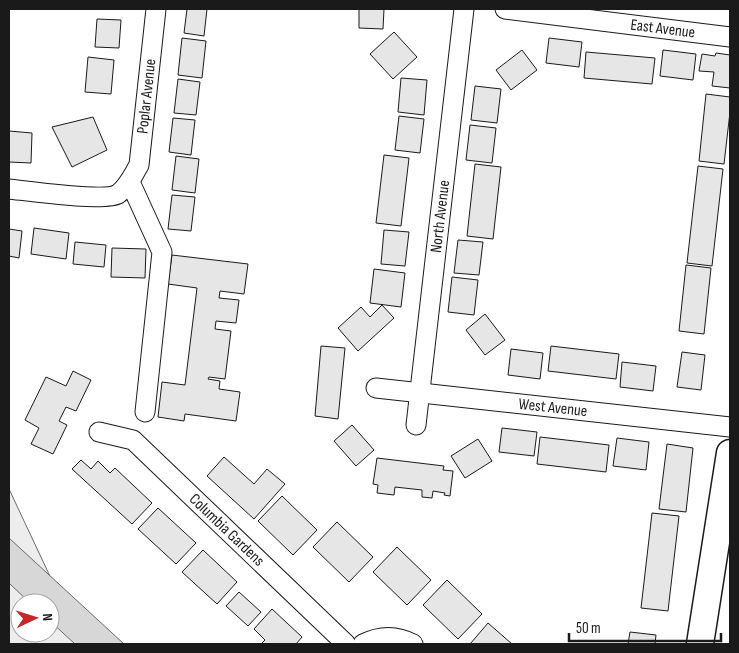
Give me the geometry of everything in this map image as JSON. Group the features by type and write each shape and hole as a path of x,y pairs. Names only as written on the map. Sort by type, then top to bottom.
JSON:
{"main road":[{"path":"700,644 730,453"}],"street":[{"name":"Poplar Avenue","path":"130,182 139,165 156,9"},
{"name":"North Avenue","path":"416,425 464,9"},
{"name":"East Avenue","path":"504,9 730,38"},
{"path":"9,189 91,198 117,195 130,182 162,252 145,412"},
{"name":"West Avenue","path":"376,388 730,427"},
{"name":"Columbia Gardens","path":"99,432 133,440 346,644"},
{"path":"362,644 376,638 389,637 413,644"}],"shaded area":[{"path":"9,489 58,593 10,593 10,643 60,643 60,598 71,621 86,644 9,644"},
{"path":"9,538 124,644 75,644 60,630 60,593 20,593 9,583"}],"building":[{"path":"187,9 207,9 204,36 184,33"},
{"path":"359,9 384,9 383,29 359,28"},
{"path":"97,19 121,20 119,48 95,47"},
{"path":"394,32 417,57 393,79 370,54"},
{"path":"182,38 206,41 202,78 178,75"},
{"path":"549,38 582,42 579,67 546,63"},
{"path":"522,50 537,70 511,90 496,70"},
{"path":"663,50 696,54 693,80 660,76"},
{"path":"586,52 655,58 652,84 584,78"},
{"path":"716,53 730,55 730,88 712,86 714,72 699,71 702,54 715,56"},
{"path":"88,57 114,60 111,94 85,92"},
{"path":"401,78 427,80 424,115 398,112"},
{"path":"178,79 200,82 196,115 174,113"},
{"path":"475,86 501,89 497,123 471,120"},
{"path":"706,94 730,97 724,164 699,161"},
{"path":"399,116 424,119 420,153 395,150"},
{"path":"93,117 107,150 72,167 52,127"},
{"path":"173,118 195,120 191,155 169,152"},
{"path":"470,125 496,128 492,163 466,160"},
{"path":"9,131 32,133 31,163 9,162"},
{"path":"384,155 409,158 401,226 376,223"},
{"path":"176,156 199,159 195,193 172,190"},
{"path":"475,164 501,167 493,239 467,236"},
{"path":"698,166 723,169 712,266 687,263"},
{"path":"172,195 195,197 191,231 168,229"},
{"path":"34,228 69,233 66,259 31,254"},
{"path":"9,229 22,231 19,258 9,256"},
{"path":"384,230 409,232 405,266 381,264"},
{"path":"458,240 483,242 479,275 454,273"},
{"path":"75,242 106,245 104,267 73,264"},
{"path":"112,248 146,249 145,278 111,277"},
{"path":"172,255 248,264 244,294 220,291 219,298 239,300 236,323 216,321 215,329 231,331 225,379 209,377 208,379 220,381 219,389 240,392 236,421 185,414 184,421 158,417 162,382 185,385 197,288 168,284"},
{"path":"686,265 711,268 704,334 679,331"},
{"path":"374,269 405,273 401,307 370,303"},
{"path":"452,277 478,280 474,315 448,312"},
{"path":"382,305 394,318 358,351 338,328 361,307 370,317"},
{"path":"485,314 505,340 485,355 466,330"},
{"path":"321,346 345,348 338,419 315,416"},
{"path":"551,346 619,354 616,379 548,371"},
{"path":"511,349 543,353 540,379 508,375"},
{"path":"682,352 705,355 701,390 677,387"},
{"path":"622,362 656,366 653,391 620,387"},
{"path":"73,371 91,380 76,411 66,407 59,421 67,425 53,454 31,444 39,428 25,420 46,377 66,386"},
{"path":"352,425 374,450 356,466 334,441"},
{"path":"502,428 537,432 534,456 499,452"},
{"path":"540,437 609,445 606,472 537,464"},
{"path":"617,438 649,442 646,470 613,466"},
{"path":"478,439 492,461 465,478 451,456"},
{"path":"667,444 693,448 686,512 659,509"},
{"path":"224,457 254,484 267,469 285,484 254,519 207,476"},
{"path":"377,458 444,466 443,470 453,471 450,496 433,491 432,498 422,497 422,490 395,487 394,495 377,493 378,485 373,484"},
{"path":"81,460 91,469 98,461 110,473 115,468 152,503 132,524 72,469"},
{"path":"282,496 317,530 293,555 258,521"},
{"path":"158,508 196,543 176,564 138,529"},
{"path":"652,513 679,516 668,611 641,608"},
{"path":"337,522 373,557 349,582 313,547"},
{"path":"397,547 431,580 407,605 373,572"},
{"path":"203,550 237,582 217,604 182,572"},
{"path":"447,580 482,614 458,639 423,605"},
{"path":"239,592 261,612 248,626 226,606"},
{"path":"272,609 302,637 296,644 261,644 265,640 254,629"},
{"path":"488,623 512,644 470,644"},
{"path":"630,632 656,635 655,644 628,644"}]}
